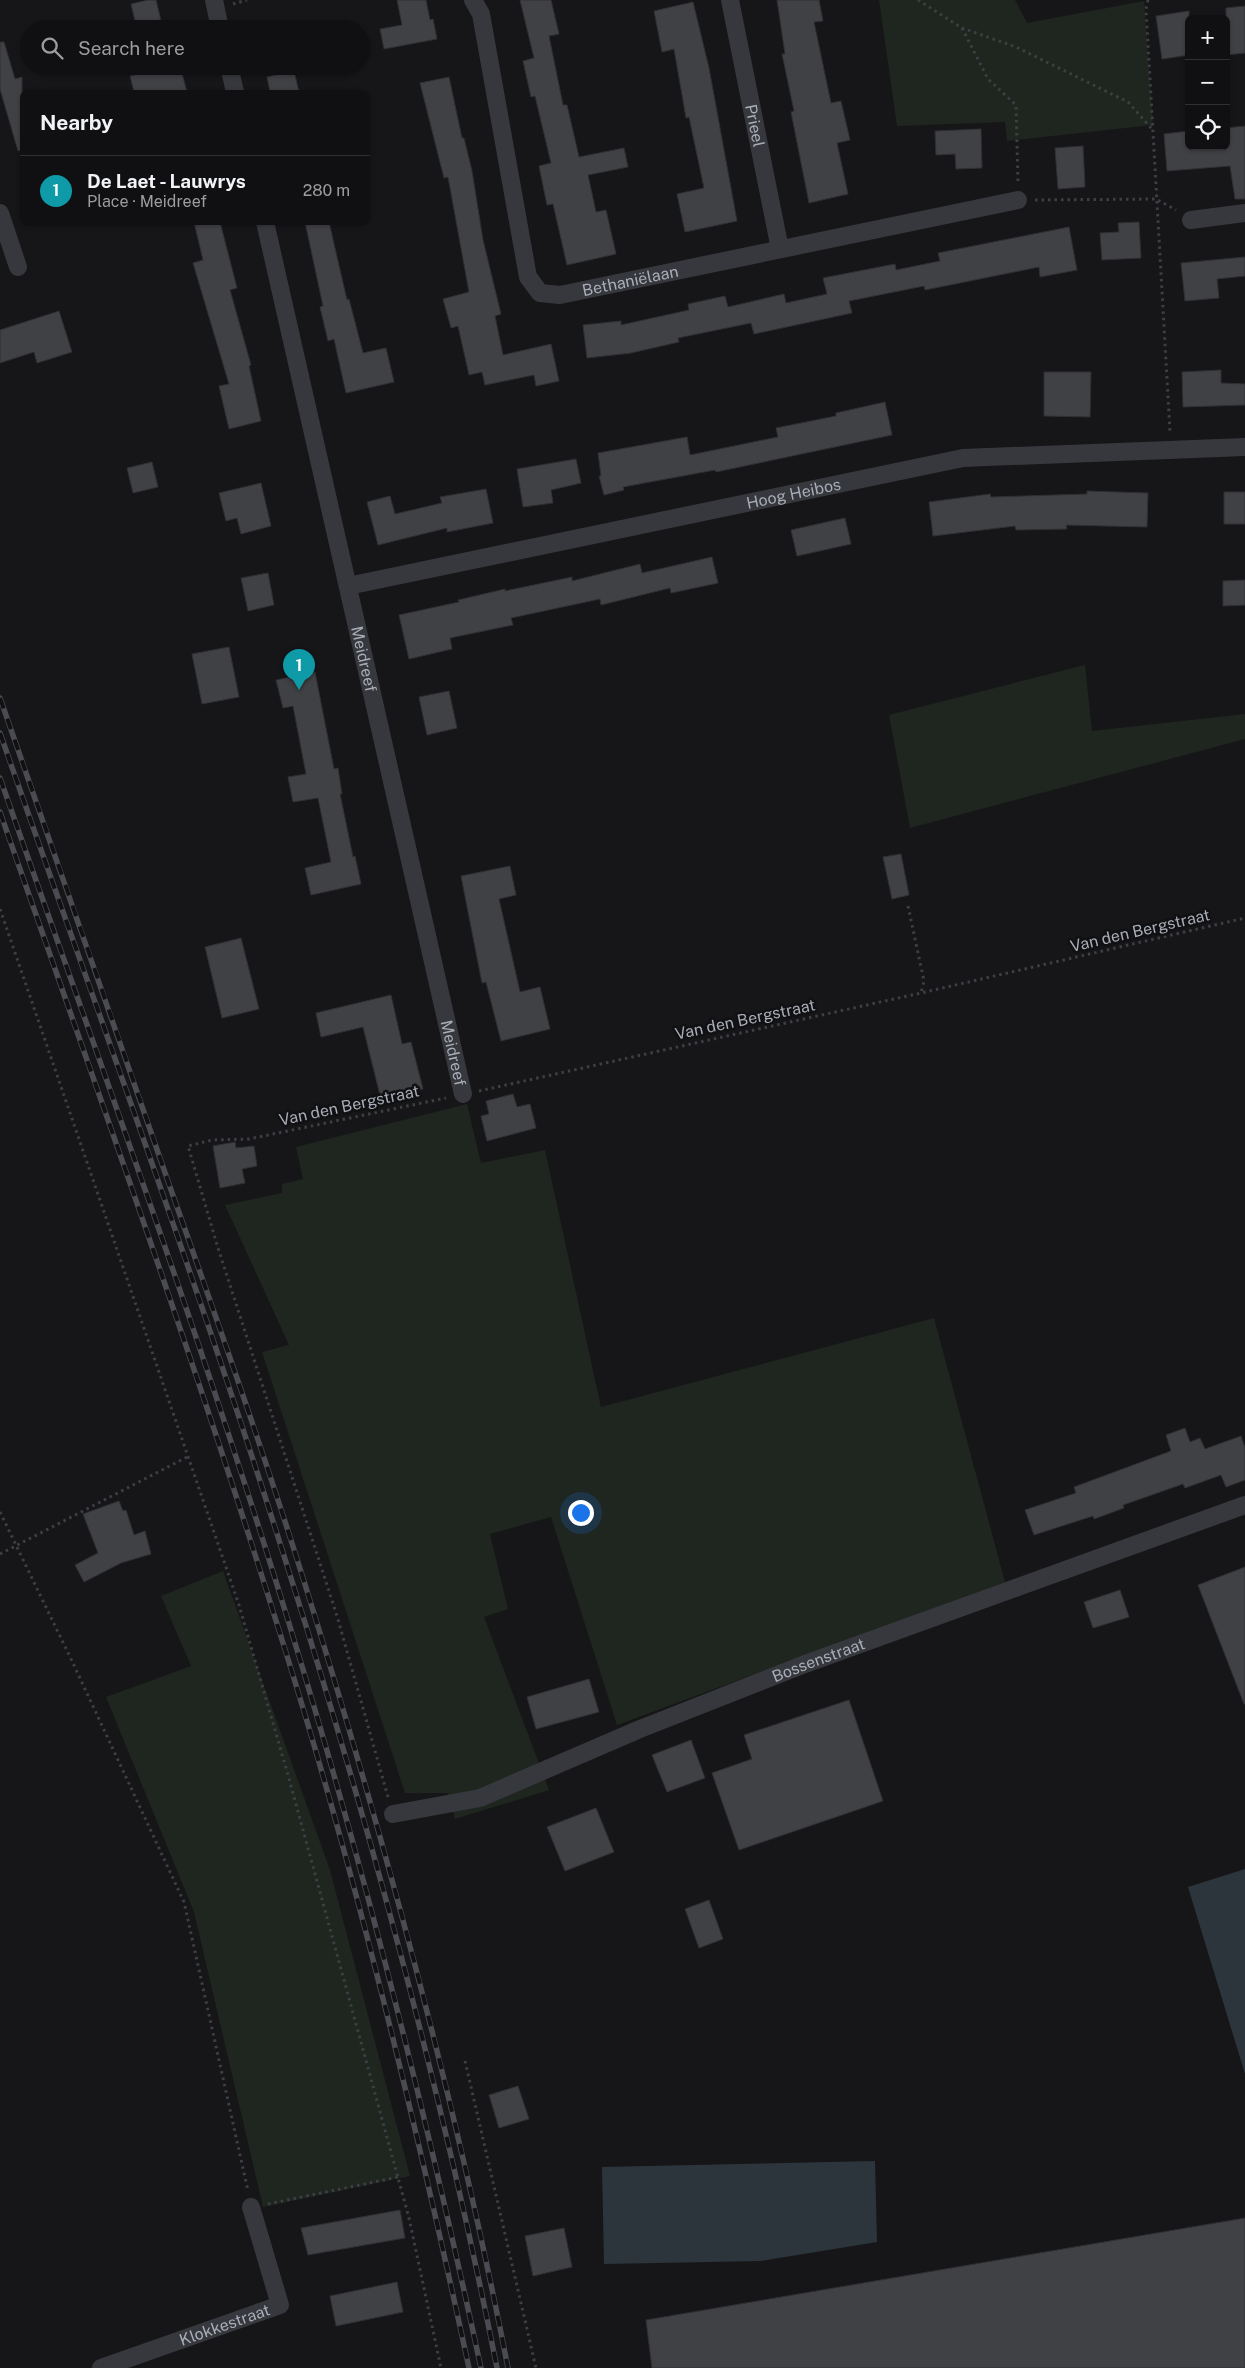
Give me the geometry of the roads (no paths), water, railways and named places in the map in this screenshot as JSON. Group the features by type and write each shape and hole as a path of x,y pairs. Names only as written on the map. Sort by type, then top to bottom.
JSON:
{"street":[{"path":"214,0 218,20"},
{"name":"Bethaniëlaan","path":"473,0 481,14 528,277 540,293 560,295 1018,200"},
{"name":"Prieel","path":"730,0 780,249"},
{"path":"231,75 235,90"},
{"path":"0,213 18,267"},
{"path":"1191,220 1245,213"},
{"name":"Meidreef","path":"266,225 463,1094"},
{"name":"Hoog Heibos","path":"348,586 963,458 1245,447"},
{"name":"Bossenstraat","path":"392,1814 480,1798 640,1729 805,1664 1245,1505"},
{"name":"Klokkestraat","path":"101,2368 280,2305 251,2207"}],"railway":[{"path":"0,698 255,1431 333,1675 390,1871 442,2069 488,2268 508,2368"},
{"path":"0,733 222,1366 321,1675 405,1970 454,2168 497,2368"},
{"path":"0,778 205,1364 282,1601 318,1720 406,2042 481,2368"},
{"path":"0,812 196,1377 271,1604 306,1718 352,1879 394,2041 469,2368"}],"place":[{"name":"De Laet - Lauwrys","path":"299,690"}]}
